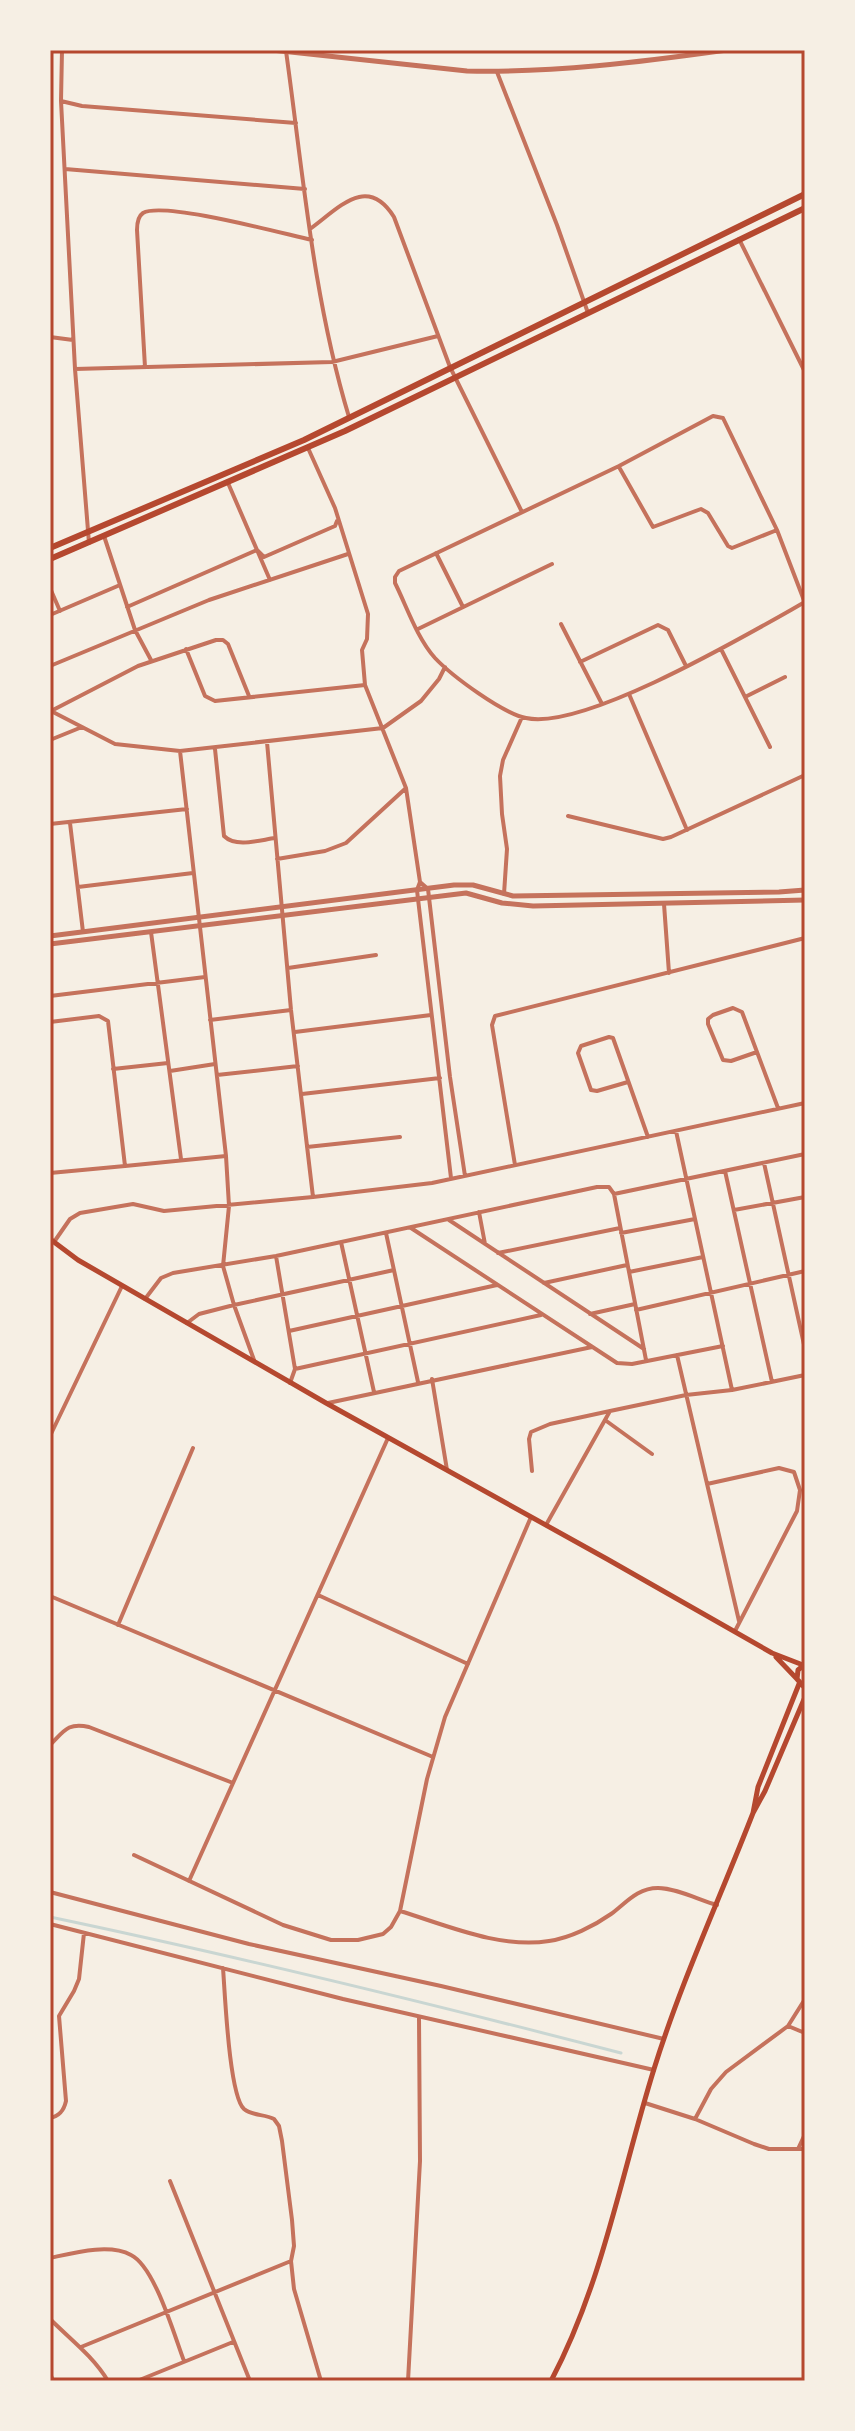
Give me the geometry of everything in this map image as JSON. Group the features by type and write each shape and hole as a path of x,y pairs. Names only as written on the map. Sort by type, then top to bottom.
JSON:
{"main road":[{"path":"50,548 304,440 805,194"},
{"path":"50,559 308,447 805,208"},
{"path":"52,1240 78,1260 290,1383 772,1653 804,1665 798,1670 800,1683 758,1787 753,1813"},
{"path":"772,1653 800,1683"},
{"path":"551,2381 597,2275 664,2039 753,1813 805,1697"}],"street":[{"path":"62,50 61,101 73,340 89,543"},
{"path":"272,50 497,72 727,50"},
{"path":"286,51 332,362 349,417"},
{"path":"497,72 588,314"},
{"path":"61,101 82,106 296,123"},
{"path":"65,169 305,189"},
{"path":"310,229 352,199 364,195 375,196 389,208 450,367 522,512"},
{"path":"145,367 137,230 143,213 160,210 182,212 312,240"},
{"path":"739,239 805,372"},
{"path":"75,369 332,362 438,336"},
{"path":"50,337 73,340"},
{"path":"713,416 720,416 777,530 805,603 629,694 547,718 522,717 496,704 445,667 426,646 395,583 399,571 522,512 619,466 713,416"},
{"path":"304,440 338,519 368,614 367,639 362,650 365,685 406,788 420,882 417,890 451,1179"},
{"path":"619,466 653,527 701,509 708,513 732,548 777,530"},
{"path":"228,483 270,580"},
{"path":"257,550 264,557 335,526 338,519"},
{"path":"104,536 135,630 151,660"},
{"path":"127,607 257,550"},
{"path":"436,553 463,607"},
{"path":"50,666 209,600 348,554"},
{"path":"418,629 552,564"},
{"path":"50,615 120,585"},
{"path":"50,588 60,611"},
{"path":"561,624 602,704"},
{"path":"580,662 658,625 668,630 686,666"},
{"path":"51,710 151,660 216,640 225,642 249,696"},
{"path":"186,649 205,696 215,701 365,685"},
{"path":"721,649 770,747"},
{"path":"51,710 121,746 180,751 215,748 383,728 421,701 445,667"},
{"path":"745,697 785,677"},
{"path":"629,694 687,830"},
{"path":"504,894 507,849 500,776 503,760 522,717"},
{"path":"50,740 82,727"},
{"path":"267,742 291,1010 313,1197"},
{"path":"215,748 224,836 235,843 275,838"},
{"path":"180,751 226,1156 229,1206 223,1266 255,1362"},
{"path":"568,816 654,838 671,837 805,775"},
{"path":"277,859 325,851 346,843 406,788"},
{"path":"50,824 187,809"},
{"path":"70,822 83,932"},
{"path":"78,887 193,873"},
{"path":"420,882 428,889 465,1176"},
{"path":"50,936 465,884 504,894 536,896 805,890"},
{"path":"50,944 466,893 502,903 533,906 805,900"},
{"path":"664,902 669,973"},
{"path":"151,932 182,1160"},
{"path":"515,1165 492,1025 495,1016 805,938"},
{"path":"288,968 376,955"},
{"path":"50,996 205,977"},
{"path":"757,1052 731,1061 723,1060 708,1019 733,1008 740,1009 757,1052 778,1109"},
{"path":"210,1020 291,1010"},
{"path":"295,1032 433,1015"},
{"path":"50,1022 99,1016 108,1021 125,1166"},
{"path":"628,1082 591,1090 578,1053 581,1046 611,1037 628,1082 648,1137"},
{"path":"113,1069 168,1063"},
{"path":"169,1071 215,1064"},
{"path":"217,1075 298,1066"},
{"path":"302,1094 440,1078"},
{"path":"52,1240 70,1219 80,1213 133,1204 164,1211 369,1192 451,1179 805,1103"},
{"path":"676,1131 732,1390"},
{"path":"307,1147 400,1137"},
{"path":"614,1194 805,1154"},
{"path":"50,1173 226,1156"},
{"path":"764,1163 805,1349"},
{"path":"725,1171 772,1382"},
{"path":"145,1299 166,1275 276,1256 597,1187 609,1187 614,1194 646,1361"},
{"path":"734,1210 805,1197"},
{"path":"479,1212 485,1244"},
{"path":"498,1253 695,1219"},
{"path":"448,1220 644,1349"},
{"path":"411,1228 617,1363 624,1365 723,1346"},
{"path":"386,1233 418,1382"},
{"path":"341,1242 374,1392"},
{"path":"276,1256 295,1369 290,1383"},
{"path":"629,1272 703,1257"},
{"path":"544,1283 628,1265"},
{"path":"187,1323 199,1314 234,1305 394,1270"},
{"path":"636,1310 805,1271"},
{"path":"289,1331 498,1285"},
{"path":"50,1436 122,1286"},
{"path":"590,1314 635,1304"},
{"path":"295,1369 543,1315"},
{"path":"326,1403 592,1347"},
{"path":"677,1355 739,1621"},
{"path":"532,1471 531,1432 550,1424 686,1395 732,1390 805,1375"},
{"path":"432,1379 447,1470"},
{"path":"546,1526 610,1411"},
{"path":"604,1420 652,1454"},
{"path":"189,1881 388,1438"},
{"path":"118,1625 193,1448"},
{"path":"707,1484 786,1468 794,1472 800,1490 797,1511 735,1631"},
{"path":"134,1855 283,1925 331,1940 358,1940 383,1934 400,1911 427,1779 445,1717 531,1517"},
{"path":"317,1595 468,1664"},
{"path":"50,1596 433,1757"},
{"path":"50,1745 68,1727 76,1724 233,1783"},
{"path":"400,1911 464,1931 528,1943 563,1938 611,1914 634,1895 651,1889 661,1888 717,1905"},
{"path":"50,1892 249,1944 664,2039"},
{"path":"50,1924 419,2017 654,2070"},
{"path":"50,2118 59,2115 66,2101 59,2016 79,1979 84,1933"},
{"path":"223,1968 236,2091 245,2110 274,2119 281,2134 294,2231 291,2261 297,2299 321,2381"},
{"path":"695,2119 711,2089 726,2072 788,2026 805,1999"},
{"path":"408,2381 420,2161 419,2017"},
{"path":"788,2026 805,2033"},
{"path":"645,2103 769,2149 805,2149"},
{"path":"798,2149 805,2134"},
{"path":"170,2181 250,2381"},
{"path":"50,2258 100,2251 130,2254 141,2261 151,2276 184,2361"},
{"path":"81,2347 291,2261"},
{"path":"50,2319 81,2347 108,2381"},
{"path":"137,2381 233,2342"},
{"path":"50,2373 53,2381"}],"waterway":[{"path":"50,1917 336,1982 621,2053"}]}
